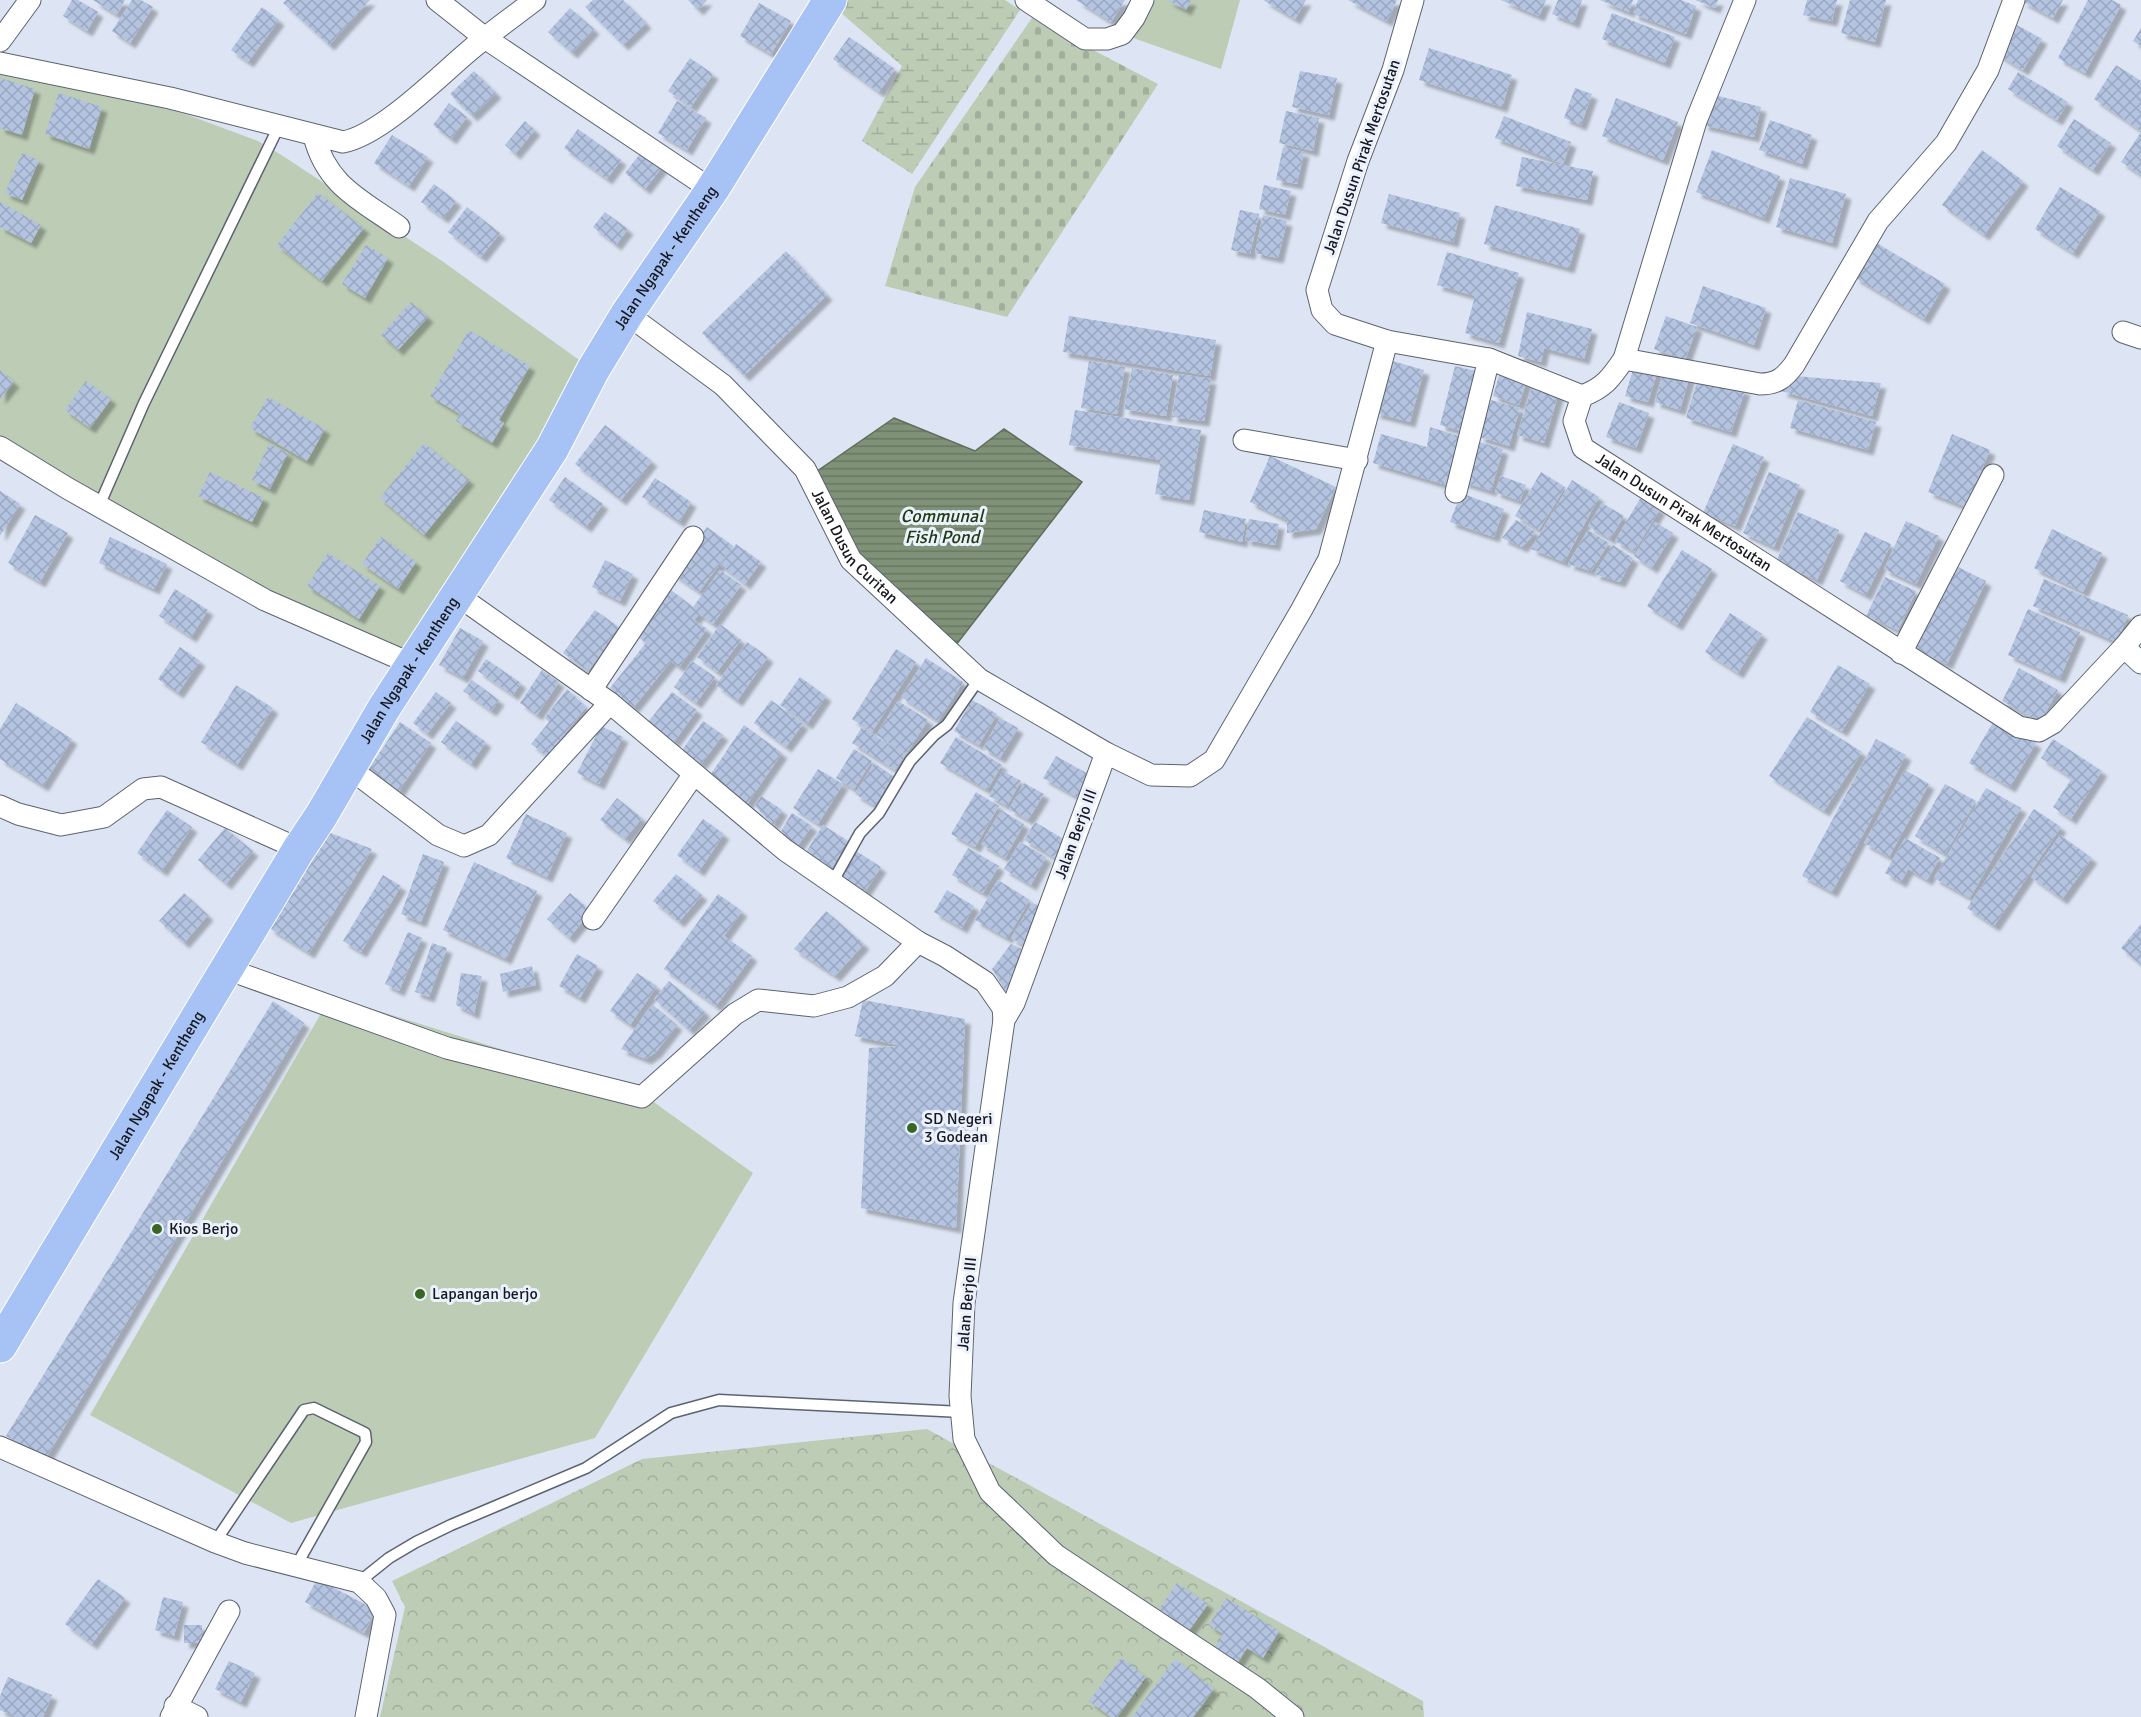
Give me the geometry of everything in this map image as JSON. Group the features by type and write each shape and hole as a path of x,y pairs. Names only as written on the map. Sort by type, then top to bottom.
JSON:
{"main road":[{"name":"Jalan Ngapak - Kentheng","path":"0,1346 321,816 348,767 552,449 593,370 627,314 712,190 830,0"}],"street":[{"path":"0,41 30,0"},
{"path":"437,0 485,38 712,190"},
{"path":"0,63 171,98 343,142 387,121 485,38 534,0"},
{"path":"1026,0 1085,39 1107,39 1122,34 1134,18 1143,0"},
{"name":"Jalan Dusun Pirak Mertosutan","path":"1413,0 1392,70 1358,161 1317,290 1322,310 1335,324 1387,341 1489,359 1582,396 1574,421 1582,448 2019,727 2039,731 2054,723 2141,626"},
{"path":"1582,396 1597,391 1609,381 1624,359 1696,121 1744,0"},
{"path":"1624,359 1760,384 1773,384 1784,378 1794,365 1878,221 1946,143 1988,69 2014,0"},
{"path":"314,136 318,153 332,176 343,188 399,227"},
{"name":"Jalan Dusun Curitan","path":"627,314 723,385 805,469 851,560 979,679 1106,753 1151,775 1190,776 1214,760 1302,609 1329,559 1387,341"},
{"path":"1456,492 1489,359"},
{"path":"1244,440 1357,460"},
{"path":"0,447 265,600 414,665"},
{"path":"1901,652 1993,475"},
{"path":"591,690 693,537"},
{"path":"457,596 610,703 785,850 918,942 945,956 985,982 1003,1008 1004,1020"},
{"path":"2124,647 2141,663"},
{"path":"348,767 438,835 464,846 489,835 610,703"},
{"name":"Jalan Berjo III","path":"1106,753 1014,1003 1004,1020 964,1303 960,1396 964,1439 990,1492 1056,1555 1257,1688 1293,1717"},
{"path":"593,919 694,774"},
{"path":"0,806 61,825 104,816 143,789 161,787 299,849"},
{"path":"227,969 447,1048 642,1097 735,1014 758,1000 814,1006 848,997 885,976 918,942"},
{"path":"0,1447 215,1542 245,1553 359,1582 376,1598 386,1615 366,1717"},
{"path":"197,1717 173,1712 229,1611"}],"lane":[{"path":"99,506 144,403 279,126"},
{"path":"832,883 860,833 879,813 910,761 934,735 947,725 979,679"},
{"path":"359,1582 389,1558 416,1542 586,1468 656,1421 687,1407 719,1400 962,1412"},
{"path":"215,1542 304,1410 314,1408 365,1434 366,1442 296,1566"}],"green space":[{"path":"847,0 1005,0 1020,10 912,174 862,141 902,66 840,12"},
{"path":"1139,0 1240,0 1221,69 1122,34"},
{"path":"1032,18 1158,84 1007,317 885,286 915,187"},
{"path":"0,61 188,115 258,141 442,261 593,370 414,665 265,600 0,442"},
{"name":"Lapangan berjo","path":"331,996 641,1093 753,1173 595,1438 291,1523 90,1415"},
{"path":"927,1429 1423,1701 1424,1717 380,1717 405,1607 392,1581 642,1459"}],"water":[{"name":"Communal Fish Pond","path":"894,418 975,451 1004,429 1082,482 956,645 855,557 813,474"}],"building":[{"path":"72,0 78,0 98,12 87,31 63,16"},
{"path":"93,0 125,0 117,15"},
{"path":"132,0 141,0 153,7 130,43 112,31"},
{"path":"286,0 370,0 329,45 283,3"},
{"path":"593,0 623,0 646,23 623,45 585,7"},
{"path":"688,0 707,0 698,10"},
{"path":"1076,0 1125,0 1111,22"},
{"path":"1167,0 1191,0 1186,10"},
{"path":"1263,0 1306,0 1295,19"},
{"path":"1348,0 1397,0 1387,21"},
{"path":"1501,0 1546,0 1539,16"},
{"path":"1558,0 1582,0 1574,23 1552,14"},
{"path":"1600,0 1633,0 1629,12"},
{"path":"1638,0 1681,0 1696,6 1686,34 1633,14"},
{"path":"1695,0 1718,0 1715,8"},
{"path":"1807,0 1837,0 1832,21 1803,15"},
{"path":"1850,0 1886,0 1875,42 1841,33"},
{"path":"2020,0 2063,0 2053,18"},
{"path":"2088,0 2112,0 2121,5 2085,73 2058,58"},
{"path":"759,3 791,21 771,54 740,36"},
{"path":"262,7 279,20 248,62 231,50"},
{"path":"570,8 594,29 572,53 548,32"},
{"path":"1612,13 1675,37 1665,63 1602,39"},
{"path":"2015,24 2042,39 2023,70 1997,54"},
{"path":"2141,28 2141,46 2133,41"},
{"path":"849,37 895,69 879,92 833,59"},
{"path":"1429,48 1512,75 1502,107 1419,80"},
{"path":"690,58 713,74 691,107 668,91"},
{"path":"2116,65 2141,81 2141,131 2094,99"},
{"path":"474,71 496,93 472,116 450,94"},
{"path":"1300,71 1337,78 1329,115 1292,107"},
{"path":"2018,72 2068,102 2057,120 2008,89"},
{"path":"0,78 35,89 22,135 0,128"},
{"path":"1575,88 1592,94 1581,125 1564,118"},
{"path":"59,93 102,107 89,149 45,134"},
{"path":"1711,94 1761,107 1754,137 1703,125"},
{"path":"1616,98 1678,122 1663,160 1602,136"},
{"path":"677,101 706,118 687,150 658,133"},
{"path":"449,103 467,117 451,139 433,125"},
{"path":"1286,111 1319,118 1313,151 1279,143"},
{"path":"1504,116 1571,142 1563,164 1495,138"},
{"path":"2074,119 2111,143 2093,170 2057,146"},
{"path":"1770,120 1812,135 1802,164 1759,150"},
{"path":"525,121 535,130 515,154 505,145"},
{"path":"578,129 621,160 607,179 564,148"},
{"path":"2141,132 2141,175 2121,162"},
{"path":"392,135 428,157 409,186 374,163"},
{"path":"1283,147 1304,152 1297,184 1276,180"},
{"path":"643,150 663,166 645,189 625,173"},
{"path":"1712,150 1780,176 1764,218 1696,192"},
{"path":"1982,150 2023,181 1984,235 1942,205"},
{"path":"22,153 39,160 22,200 5,193"},
{"path":"1522,157 1593,171 1587,200 1516,186"},
{"path":"1790,178 1846,194 1832,243 1776,227"},
{"path":"434,184 456,201 443,218 421,202"},
{"path":"1264,185 1291,191 1285,215 1259,209"},
{"path":"2060,187 2100,211 2073,253 2035,229"},
{"path":"318,193 364,228 322,281 277,245"},
{"path":"1389,194 1460,213 1453,242 1381,223"},
{"path":"0,202 41,225 31,243 0,227"},
{"path":"1495,205 1580,229 1569,268 1484,244"},
{"path":"467,207 500,233 481,257 448,232"},
{"path":"1240,210 1259,214 1250,254 1231,250"},
{"path":"605,212 628,229 616,245 593,227"},
{"path":"1263,215 1287,221 1278,258 1255,253"},
{"path":"1875,242 1945,284 1924,319 1854,277"},
{"path":"366,245 388,258 365,298 342,284"},
{"path":"786,251 827,295 744,376 702,333"},
{"path":"1447,252 1519,273 1499,343 1465,333 1475,296 1437,285"},
{"path":"1703,286 1766,308 1754,345 1690,323"},
{"path":"411,302 428,317 398,350 381,335"},
{"path":"1527,312 1592,329 1584,359 1544,348 1541,362 1518,356"},
{"path":"1069,316 1216,340 1210,376 1063,352"},
{"path":"1666,316 1697,327 1685,360 1654,349"},
{"path":"469,330 530,366 499,420 504,423 492,443 456,421 460,414 430,396"},
{"path":"1389,360 1424,370 1410,422 1375,413"},
{"path":"1089,361 1125,367 1117,414 1081,408"},
{"path":"1635,363 1658,370 1648,402 1625,396"},
{"path":"1455,366 1480,372 1465,432 1440,425"},
{"path":"1665,367 1690,375 1680,410 1655,402"},
{"path":"1132,368 1173,375 1166,416 1124,409"},
{"path":"0,370 14,382 0,399"},
{"path":"1500,372 1527,380 1519,405 1493,396"},
{"path":"1179,374 1211,379 1204,421 1172,417"},
{"path":"1699,376 1745,390 1731,432 1686,418"},
{"path":"1794,376 1881,383 1872,416 1781,391"},
{"path":"86,381 111,399 90,428 65,410"},
{"path":"1533,383 1559,392 1544,443 1517,435"},
{"path":"268,397 325,429 307,461 250,428"},
{"path":"1491,400 1520,408 1509,446 1479,437"},
{"path":"1798,400 1876,422 1868,450 1790,428"},
{"path":"1619,402 1649,413 1636,448 1606,437"},
{"path":"1075,410 1201,430 1189,500 1155,494 1161,460 1069,445"},
{"path":"605,425 652,461 621,500 575,464"},
{"path":"1430,427 1462,437 1450,486 1373,463 1381,434 1427,447"},
{"path":"1952,434 1990,450 1966,507 1928,492"},
{"path":"1476,441 1503,449 1491,491 1463,482"},
{"path":"424,443 469,480 424,535 380,498"},
{"path":"269,444 288,453 270,489 252,480"},
{"path":"1733,444 1764,457 1735,526 1703,513"},
{"path":"1270,456 1336,487 1316,529 1287,533 1287,520 1250,502"},
{"path":"210,472 264,498 252,522 198,496"},
{"path":"1541,472 1565,487 1539,530 1515,516"},
{"path":"1769,472 1800,485 1774,547 1743,533"},
{"path":"1501,476 1526,485 1520,501 1495,492"},
{"path":"565,477 603,504 586,527 549,500"},
{"path":"655,478 691,502 679,522 642,497"},
{"path":"1572,480 1599,497 1564,562 1531,549"},
{"path":"0,491 20,504 0,536"},
{"path":"1461,493 1504,509 1494,537 1450,522"},
{"path":"1641,497 1660,509 1634,552 1615,541"},
{"path":"1602,503 1624,516 1610,539 1588,526"},
{"path":"1204,510 1246,519 1242,542 1199,532"},
{"path":"1798,512 1839,530 1817,580 1776,562"},
{"path":"35,515 68,533 40,582 8,563"},
{"path":"1249,519 1279,524 1275,545 1245,540"},
{"path":"1516,520 1536,532 1522,547 1502,538"},
{"path":"1906,521 1939,536 1916,584 1884,569"},
{"path":"1655,522 1673,533 1652,568 1634,556"},
{"path":"707,527 733,546 699,592 673,574"},
{"path":"2052,529 2102,553 2083,592 2034,568"},
{"path":"1588,530 1609,543 1591,571 1568,564"},
{"path":"1865,532 1891,544 1866,595 1840,581"},
{"path":"110,537 167,564 154,589 99,563"},
{"path":"381,537 416,562 398,589 362,564"},
{"path":"736,544 761,562 745,584 720,565"},
{"path":"1613,545 1633,558 1620,582 1594,574"},
{"path":"1682,550 1712,569 1677,625 1647,606"},
{"path":"328,553 380,586 359,619 307,586"},
{"path":"605,560 633,574 620,601 592,587"},
{"path":"1954,565 1986,581 1947,664 1914,649"},
{"path":"720,570 741,585 713,624 699,614 694,620 707,629 679,667 671,661 633,708 610,688 646,643 638,637 649,622 647,620 671,590 693,607"},
{"path":"1885,577 1916,591 1898,630 1866,616"},
{"path":"2044,579 2128,615 2117,642 2033,606"},
{"path":"175,589 208,610 191,637 159,616"},
{"path":"2028,609 2080,632 2060,678 2008,655"},
{"path":"595,610 620,628 588,671 563,653"},
{"path":"1730,613 1762,634 1738,673 1705,652"},
{"path":"720,624 741,640 717,672 697,657"},
{"path":"460,628 483,641 463,678 439,665"},
{"path":"747,642 768,657 737,701 716,685"},
{"path":"180,647 200,661 178,693 158,679"},
{"path":"896,649 916,662 872,732 852,719"},
{"path":"926,658 963,682 938,721 901,697"},
{"path":"486,659 521,683 513,695 478,671"},
{"path":"692,661 715,677 696,703 674,687"},
{"path":"1838,665 1870,684 1842,731 1810,712"},
{"path":"2019,668 2058,690 2040,722 2002,701"},
{"path":"542,670 559,682 537,715 520,703"},
{"path":"800,677 826,696 807,724 780,705"},
{"path":"472,680 499,700 491,711 463,691"},
{"path":"236,685 273,708 237,765 201,742"},
{"path":"567,689 586,707 547,756 531,744 549,722 545,718"},
{"path":"436,692 451,703 427,734 413,723"},
{"path":"672,692 697,710 674,742 648,722"},
{"path":"771,700 803,724 786,747 754,723"},
{"path":"972,700 997,714 979,745 954,731"},
{"path":"898,701 928,720 906,754 876,735"},
{"path":"16,703 72,739 43,786 0,759 0,729"},
{"path":"1807,717 1862,752 1824,811 1769,776"},
{"path":"1000,718 1018,728 1000,758 983,748"},
{"path":"1995,719 2036,743 2010,787 1969,763"},
{"path":"456,721 486,742 471,764 441,742"},
{"path":"703,721 723,735 701,764 682,750"},
{"path":"400,722 431,743 399,791 368,770"},
{"path":"744,725 782,753 747,804 711,774"},
{"path":"601,726 623,737 599,784 577,773"},
{"path":"862,727 905,755 895,770 852,743"},
{"path":"956,737 1002,765 987,790 940,763"},
{"path":"1876,739 1906,755 1832,892 1802,876"},
{"path":"2053,739 2102,771 2071,819 2053,807 2072,778 2041,758"},
{"path":"854,749 872,761 854,789 836,778"},
{"path":"1056,756 1090,775 1077,797 1043,778"},
{"path":"874,763 893,776 875,806 855,794"},
{"path":"818,769 843,784 818,824 793,808"},
{"path":"1905,770 1929,784 1889,857 1864,843"},
{"path":"1003,771 1021,781 1007,806 989,796"},
{"path":"1024,783 1044,794 1028,820 1009,809"},
{"path":"1945,784 1976,801 1945,854 1915,836"},
{"path":"1986,788 2021,808 1970,898 1934,878"},
{"path":"976,792 999,806 975,847 951,834"},
{"path":"761,796 782,810 773,825 755,806"},
{"path":"617,798 642,818 625,839 600,820"},
{"path":"2034,809 2061,827 1994,926 1967,908"},
{"path":"167,810 192,827 162,871 137,853"},
{"path":"1001,810 1024,824 1005,858 981,844"},
{"path":"792,813 812,826 796,848 781,831"},
{"path":"526,814 567,833 547,877 506,858"},
{"path":"703,819 724,834 699,871 677,855"},
{"path":"1035,822 1065,840 1055,858 1024,840"},
{"path":"823,825 851,843 831,875 803,857"},
{"path":"225,828 253,851 226,884 198,860"},
{"path":"328,832 372,849 309,953 269,928"},
{"path":"2060,835 2092,858 2062,899 2031,877"},
{"path":"1905,838 1940,858 1927,880 1908,869 1901,882 1885,873"},
{"path":"1020,842 1046,857 1031,885 1004,869"},
{"path":"968,848 999,866 983,893 952,875"},
{"path":"853,849 881,867 862,896 835,878"},
{"path":"423,854 444,862 421,922 401,914"},
{"path":"474,862 537,891 506,959 443,930"},
{"path":"676,874 702,895 679,922 653,901"},
{"path":"383,875 401,886 361,952 343,941"},
{"path":"998,880 1030,900 1007,938 975,920"},
{"path":"947,890 974,906 962,928 934,912"},
{"path":"184,893 208,915 184,943 159,921"},
{"path":"570,893 591,911 569,938 547,919"},
{"path":"718,894 742,911 724,936 752,956 716,1006 664,969"},
{"path":"1032,903 1042,907 1030,949 1011,938"},
{"path":"826,911 864,944 835,976 794,949"},
{"path":"2141,924 2141,965 2121,948"},
{"path":"408,932 422,938 399,991 385,984"},
{"path":"432,943 447,948 429,997 415,992"},
{"path":"1011,944 1028,952 1012,1002 992,969"},
{"path":"577,954 598,966 580,998 559,986"},
{"path":"532,966 536,985 503,992 500,974"},
{"path":"461,973 482,976 474,1014 456,1005"},
{"path":"637,973 657,986 630,1025 610,1011"},
{"path":"669,981 705,1012 689,1030 654,999"},
{"path":"863,1000 965,1019 956,1228 861,1208 869,1048 902,1046 855,1036"},
{"name":"Kios Berjo","path":"273,1001 304,1023 46,1458 6,1436"},
{"path":"652,1004 677,1025 656,1052 646,1059 621,1049"},
{"path":"98,1579 125,1598 92,1644 65,1624"},
{"path":"317,1579 376,1610 364,1633 305,1602"},
{"path":"1177,1583 1208,1604 1188,1632 1158,1611"},
{"path":"163,1597 183,1602 174,1636 155,1630"},
{"path":"1226,1598 1279,1631 1263,1658 1247,1648 1237,1664 1214,1649 1223,1634 1209,1625"},
{"path":"184,1625 202,1625 202,1643 184,1643"},
{"path":"1121,1658 1146,1677 1117,1717 1111,1717 1089,1701"},
{"path":"1175,1659 1214,1689 1193,1717 1132,1717"},
{"path":"229,1661 255,1673 241,1702 215,1689"},
{"path":"8,1677 52,1695 43,1717 17,1717 0,1710 0,1696"}],"place":[{"name":"SD Negeri 3 Godean","path":"912,1128"},
{"name":"Kios Berjo","path":"157,1229"},
{"name":"Lapangan berjo","path":"420,1294"}]}
